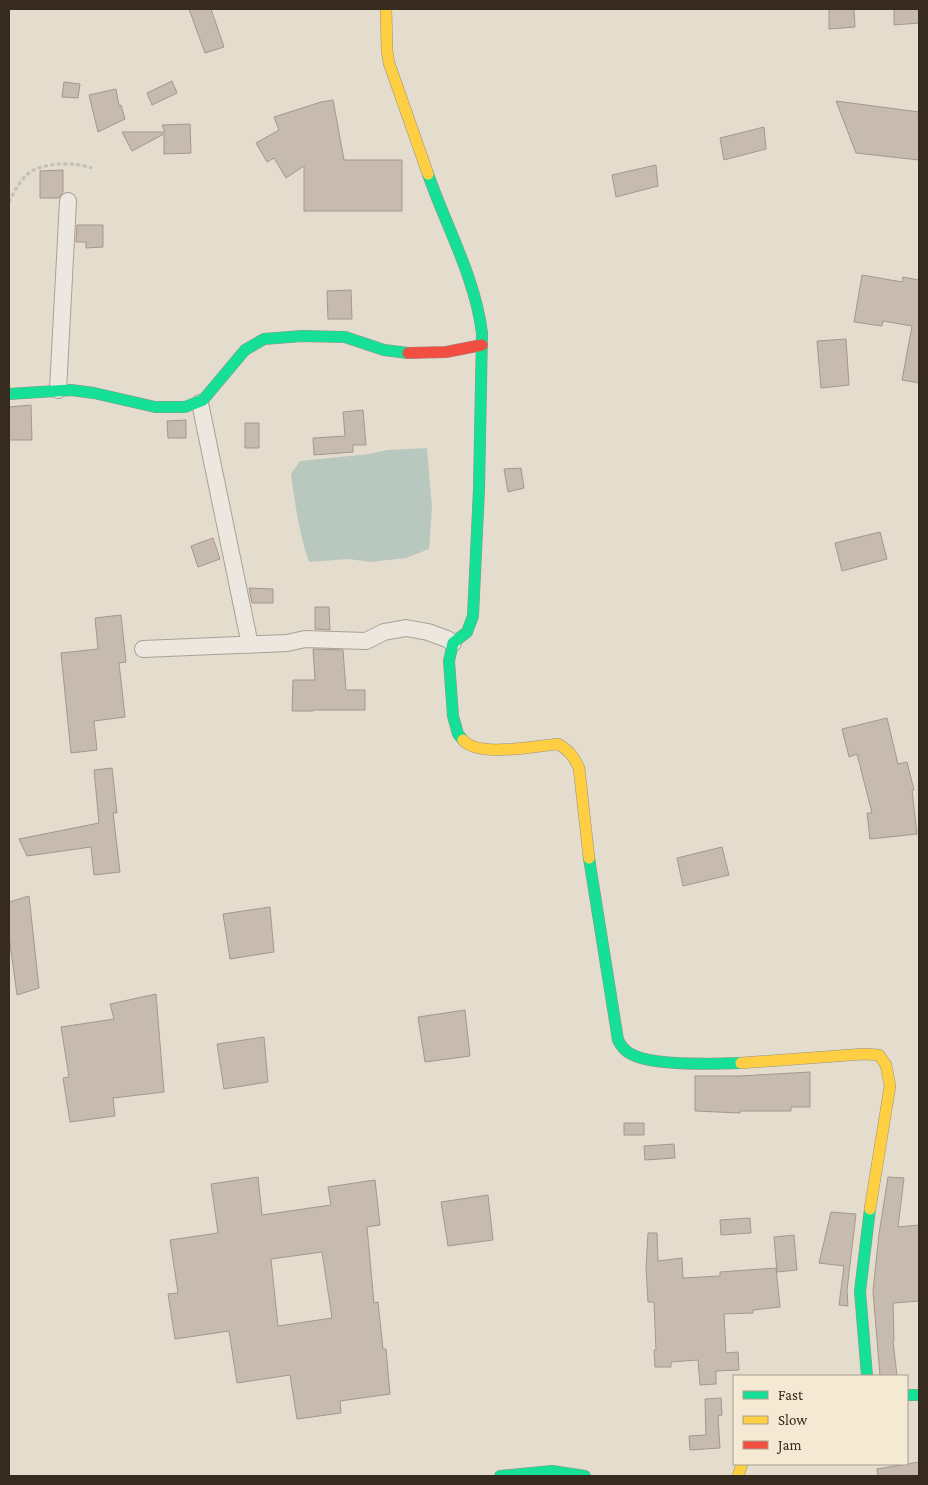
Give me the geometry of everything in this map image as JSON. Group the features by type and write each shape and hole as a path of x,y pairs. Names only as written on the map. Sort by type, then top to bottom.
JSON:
{"street":[{"path":"386,9 389,64 438,203 480,310 482,345 479,489 473,616 467,632 453,643 449,661 453,716 458,734 465,743 472,747 495,750 558,744 566,748 573,756 579,768 586,848 618,1040 623,1049 630,1055 692,1064 746,1064 864,1054 879,1055 886,1065 890,1086 866,1232 860,1292 867,1375"},
{"path":"58,390 68,201"},
{"path":"9,394 79,390 102,394 127,402 171,408 200,403 215,389 243,350 259,341 274,337 346,337 385,350 411,352 469,349 482,345"},
{"path":"200,403 250,645"},
{"path":"143,649 287,643 306,639 366,641 384,632 406,628 428,632 453,643"},
{"path":"500,1476 552,1471 585,1476"}],"path":[{"path":"9,202 12,194 30,172 49,166 69,163 81,164 92,168"}],"shaded area":[{"path":"427,448 432,508 429,549 406,558 370,562 349,559 309,562 300,529 291,474 300,461 369,454 387,450"}],"building":[{"path":"189,9 211,9 224,47 205,53"},
{"path":"829,9 854,9 855,27 829,29"},
{"path":"894,9 919,9 919,23 894,25"},
{"path":"172,81 177,93 152,105 147,93"},
{"path":"64,82 80,84 78,98 62,97"},
{"path":"116,89 119,106 121,105 125,119 98,132 89,95"},
{"path":"333,100 344,160 402,160 402,211 304,211 304,166 286,178 274,158 267,162 256,143 279,130 274,117"},
{"path":"836,101 919,112 919,160 856,153"},
{"path":"190,124 191,153 164,154 164,134 132,151 122,132 165,132 162,125"},
{"path":"764,127 766,149 724,160 720,138"},
{"path":"656,165 658,186 616,197 612,175"},
{"path":"63,170 63,192 59,198 40,198 40,171"},
{"path":"77,225 103,225 103,247 86,248 86,242 76,242"},
{"path":"862,275 902,282 903,277 919,280 919,383 902,380 912,326 883,321 882,326 854,322"},
{"path":"351,290 352,319 328,319 327,291"},
{"path":"846,339 849,385 821,388 817,341"},
{"path":"31,405 32,440 9,440 9,407"},
{"path":"363,410 366,445 353,445 353,452 314,455 313,438 345,436 343,412"},
{"path":"186,420 186,438 168,438 167,421"},
{"path":"245,423 259,423 259,448 245,448"},
{"path":"521,468 524,488 508,492 504,469"},
{"path":"880,532 887,559 842,571 835,543"},
{"path":"213,538 220,559 198,567 191,546"},
{"path":"249,588 273,589 273,603 252,603"},
{"path":"315,607 329,607 330,630 315,629"},
{"path":"121,615 126,662 119,663 125,717 94,721 97,750 71,753 61,653 98,649 95,618"},
{"path":"313,649 343,650 346,690 365,690 365,710 292,711 293,680 315,680"},
{"path":"887,718 898,764 907,762 914,790 912,790 917,834 870,839 867,813 872,813 857,754 849,757 842,729"},
{"path":"112,768 117,813 113,813 120,872 94,875 91,847 27,856 19,839 99,823 94,770"},
{"path":"722,847 729,875 683,886 677,858"},
{"path":"29,896 39,988 17,995 9,936 9,902"},
{"path":"270,907 274,952 230,959 223,914"},
{"path":"156,994 164,1092 113,1098 115,1116 70,1122 63,1078 69,1077 61,1027 114,1019 110,1004"},
{"path":"465,1010 470,1056 425,1062 418,1017"},
{"path":"264,1037 268,1082 224,1089 217,1044"},
{"path":"810,1072 810,1107 791,1107 791,1111 740,1111 740,1113 695,1111 695,1076 739,1076"},
{"path":"624,1123 644,1123 644,1135 624,1135"},
{"path":"674,1144 675,1158 645,1160 644,1146"},
{"path":"258,1177 262,1215 331,1205 328,1187 375,1180 380,1225 367,1227 374,1303 378,1302 383,1349 386,1349 390,1394 340,1401 341,1413 297,1419 290,1375 237,1383 229,1331 175,1339 168,1294 178,1293 170,1240 218,1233 211,1184","holes":["322,1252 332,1318 278,1326 271,1259"]},
{"path":"888,1177 904,1178 898,1227 919,1225 919,1301 893,1303 893,1341 897,1375 880,1375 873,1291"},
{"path":"488,1195 493,1240 448,1246 441,1202"},
{"path":"831,1212 856,1214 847,1290 848,1306 839,1305 844,1266 819,1263"},
{"path":"750,1218 751,1233 721,1235 720,1220"},
{"path":"648,1233 657,1233 658,1261 682,1258 683,1278 720,1276 720,1272 776,1268 780,1307 753,1310 753,1313 724,1314 726,1353 738,1352 739,1370 716,1371 716,1384 700,1385 698,1360 671,1362 671,1367 655,1367 654,1302 648,1302 646,1268"},
{"path":"794,1235 797,1270 777,1272 774,1237"},
{"path":"721,1398 722,1415 718,1416 720,1448 690,1450 689,1436 706,1435 705,1399"},
{"path":"919,1462 919,1476 878,1476 877,1469"}],"traffic: fast":[{"path":"428,174 467,272 482,333 479,489 473,616 467,632 453,643 449,661 453,716 458,734 463,740"},
{"path":"9,394 71,390 94,393 155,407 185,407 203,400 245,350 264,339 302,336 345,337 384,350 408,353"},
{"path":"589,858 618,1040 622,1046 631,1054 654,1061 716,1064 741,1063"},
{"path":"867,1375 860,1291 870,1209"},
{"path":"908,1395 919,1395"},
{"path":"500,1476 552,1471 585,1476"}],"traffic: slow":[{"path":"386,9 389,63 428,174"},
{"path":"463,740 470,745 494,750 558,744 568,751 579,768 589,858"},
{"path":"741,1063 864,1054 879,1055 886,1065 890,1086 870,1209"},
{"path":"738,1476 742,1465"}],"traffic: jam":[{"path":"408,353 446,352 482,345"}]}
